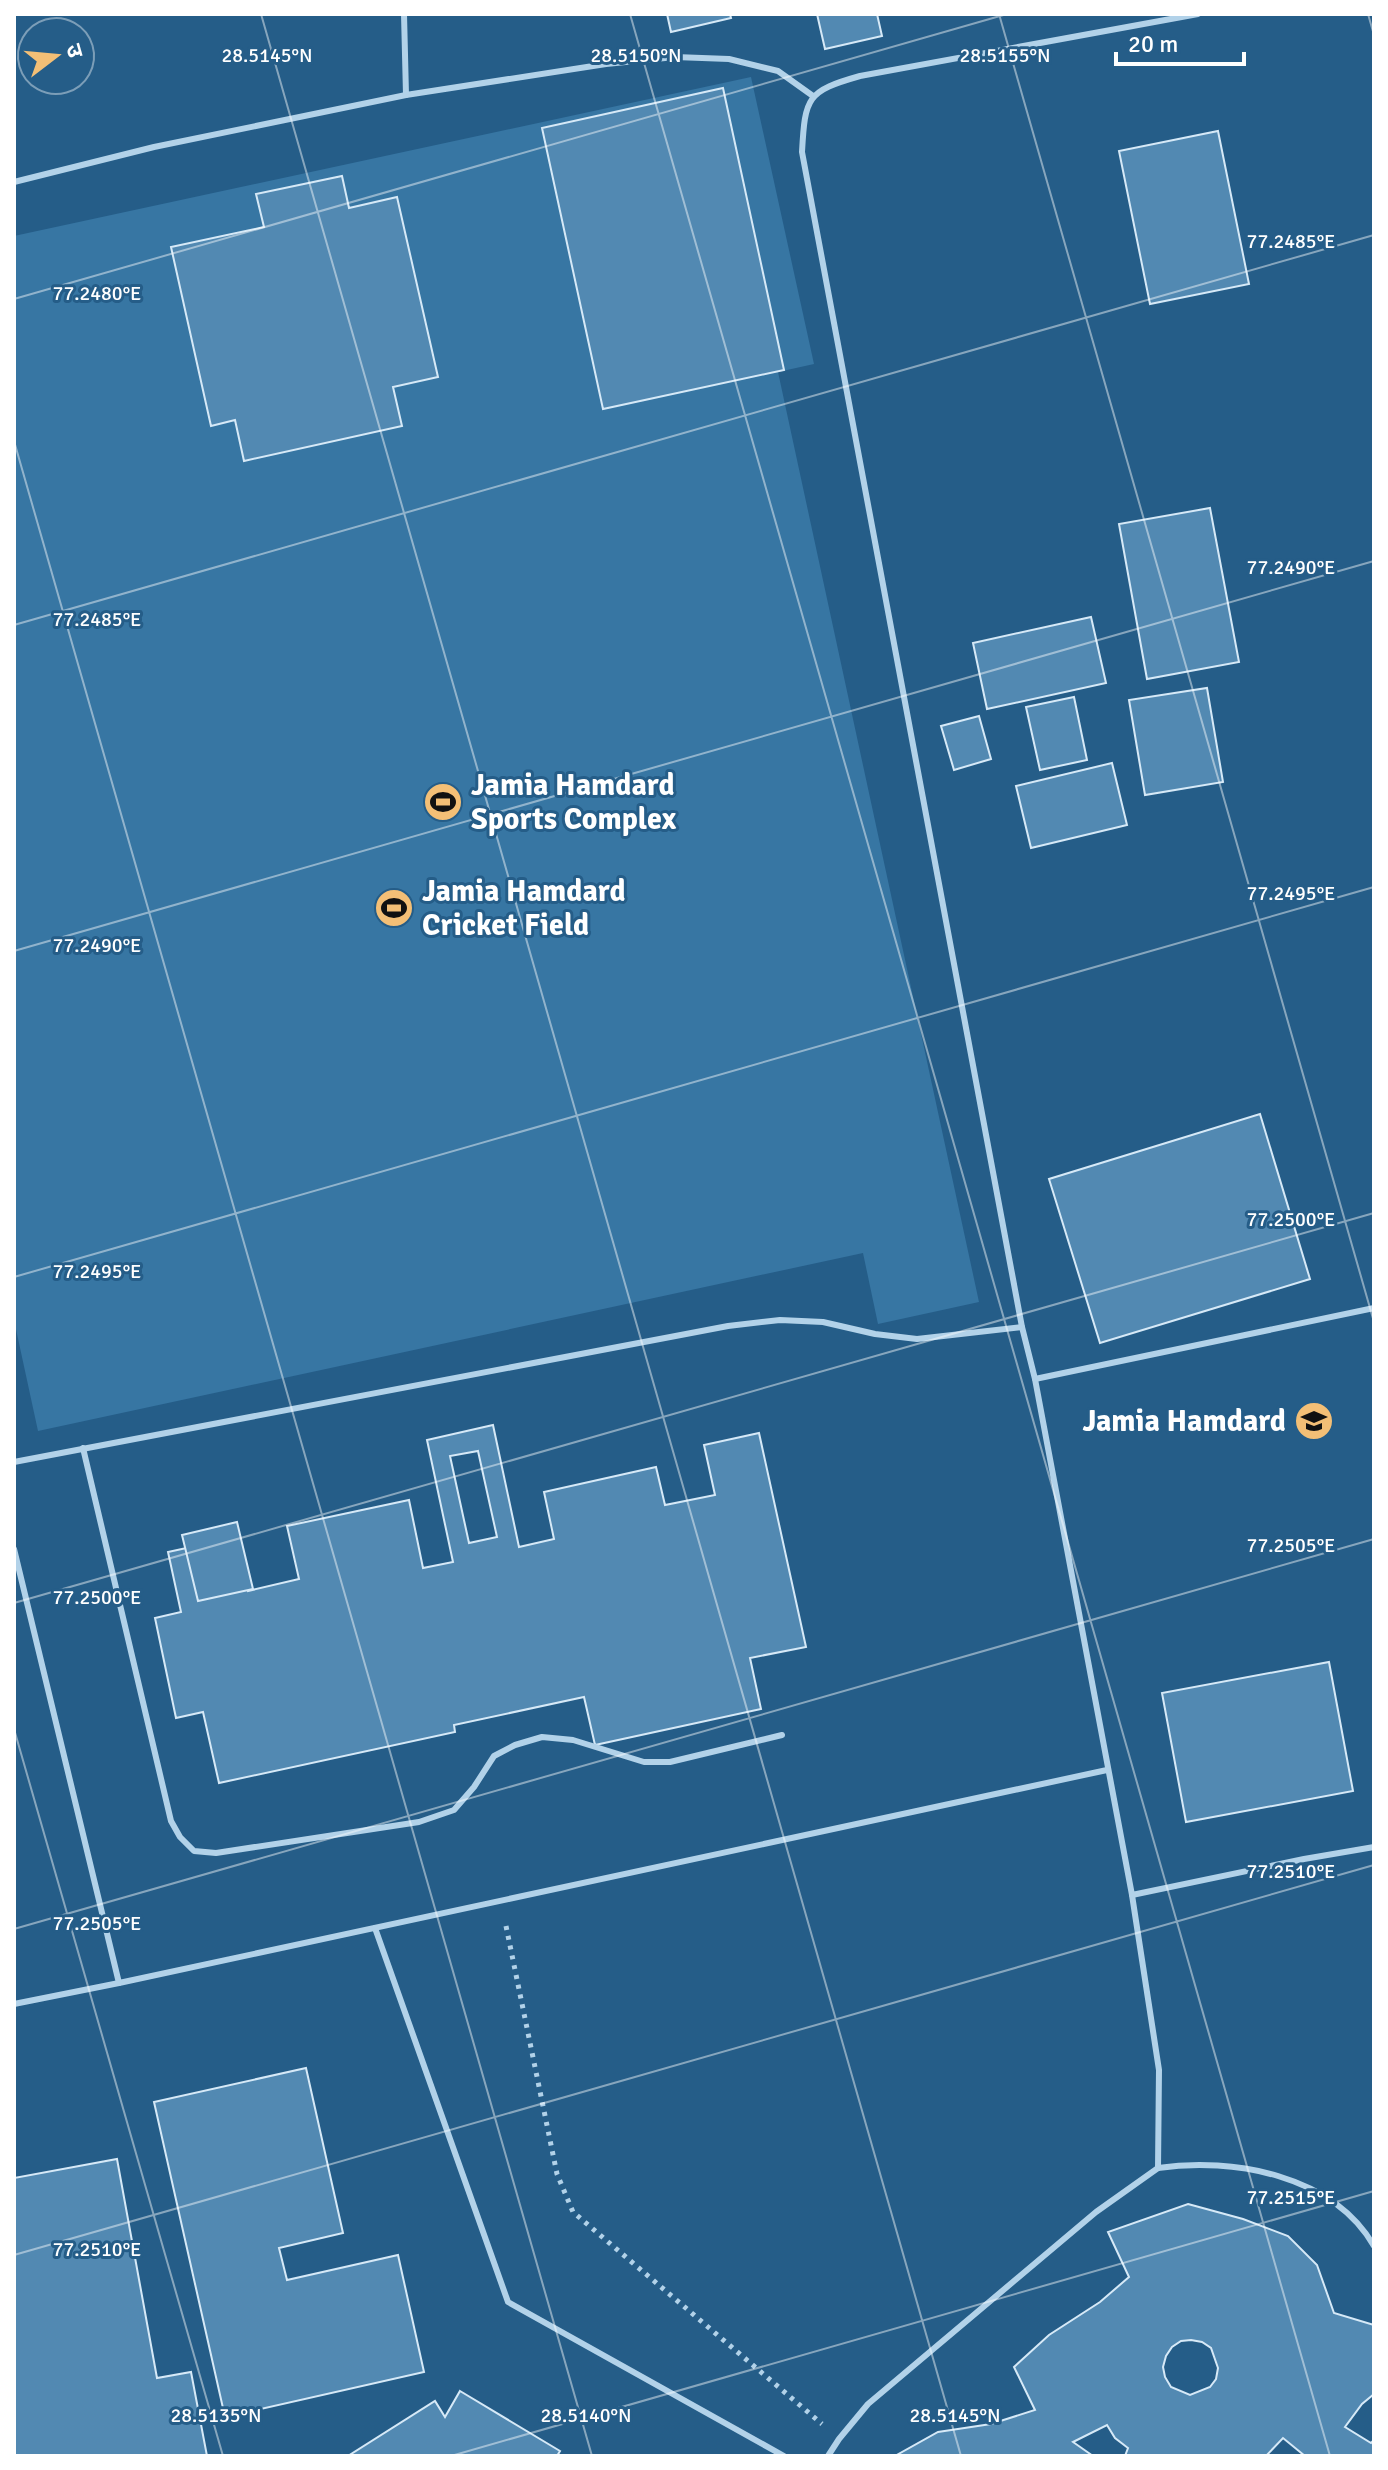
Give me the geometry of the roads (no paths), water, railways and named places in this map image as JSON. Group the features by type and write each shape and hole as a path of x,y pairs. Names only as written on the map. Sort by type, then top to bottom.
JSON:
{"lane":[{"path":"404,14 406,95"},
{"path":"1158,2168 1159,2070 1132,1895 1035,1379 1022,1327 802,152 804,114 813,96 828,85 860,76 1198,14"},
{"path":"14,182 154,147 406,95 606,64 675,57 729,59 778,71 813,96"},
{"path":"1035,1379 1374,1308"},
{"path":"14,1462 728,1326 780,1320 823,1322 875,1334 917,1339 1022,1327"},
{"path":"83,1448 171,1821 180,1837 194,1851 216,1853 419,1822 454,1810 494,1756 515,1745 542,1737 573,1740 644,1762 670,1762 782,1735"},
{"path":"14,1549 119,1983"},
{"path":"14,2004 1107,1770"},
{"path":"1132,1895 1374,1847"},
{"path":"375,1928 508,2302 784,2456"},
{"path":"828,2456 839,2439 880,2394 1096,2212 1158,2168 1189,2163 1255,2169 1315,2190 1364,2228 1374,2246"}],"place":[{"name":"Jamia Hamdard Sports Complex","path":"443,802"},
{"name":"Jamia Hamdard Cricket Field","path":"394,908"},
{"name":"Jamia Hamdard","path":"1314,1421"}]}
